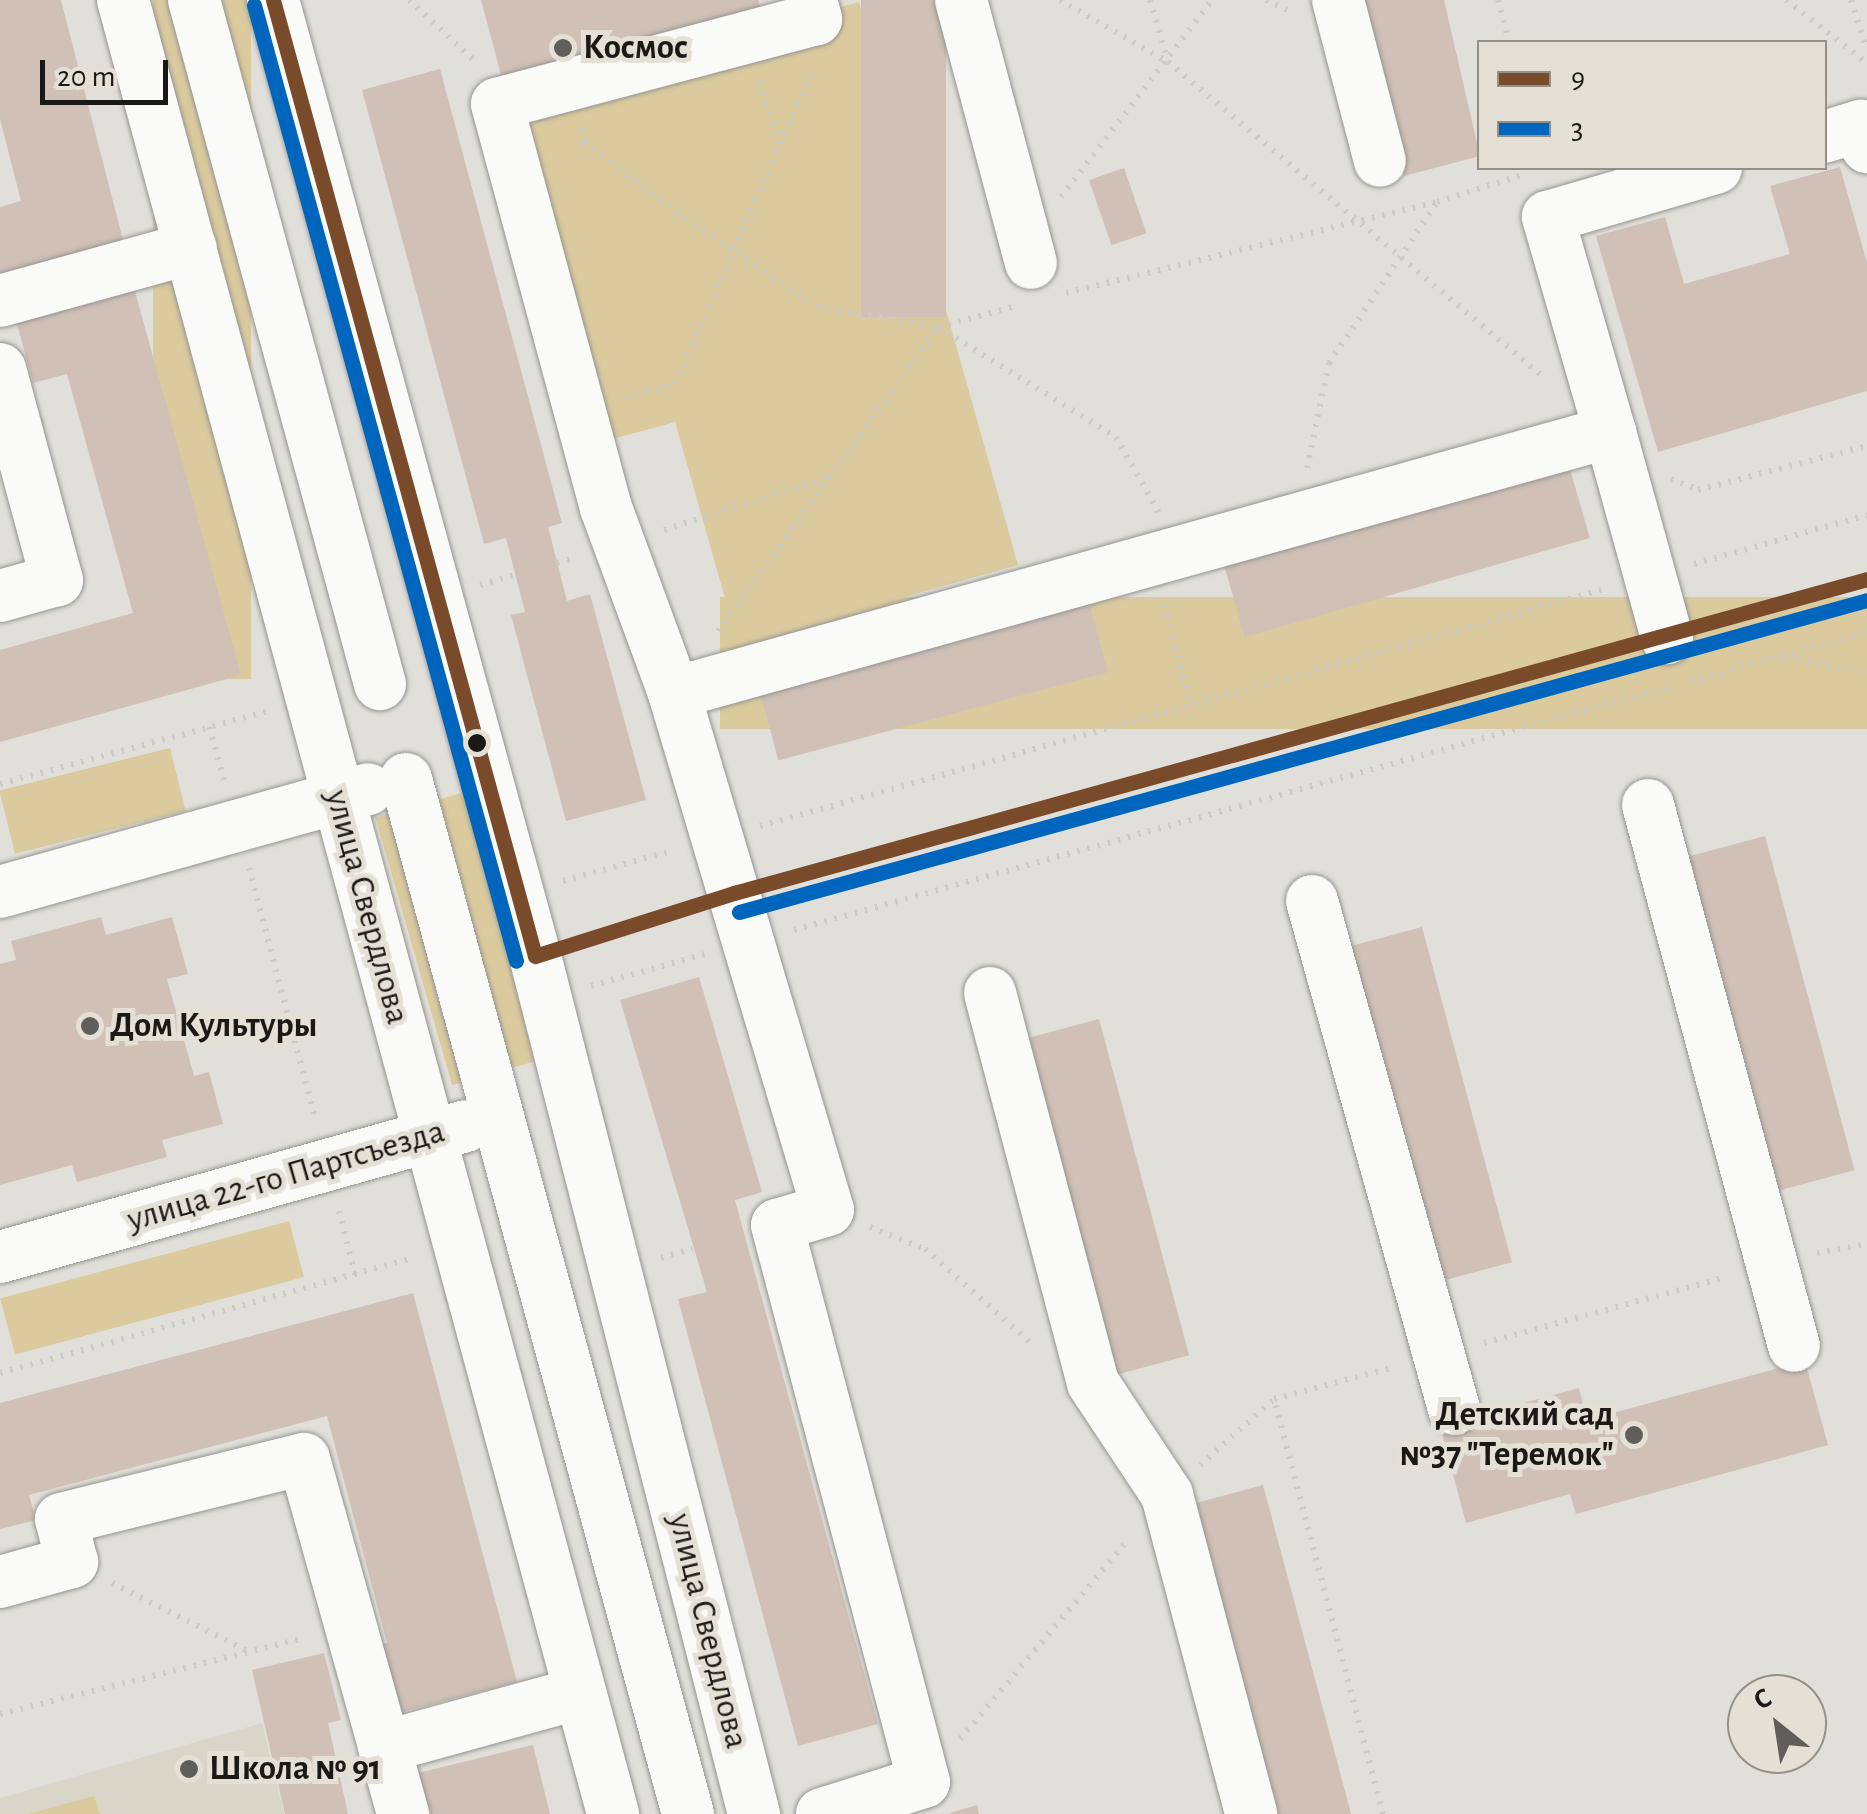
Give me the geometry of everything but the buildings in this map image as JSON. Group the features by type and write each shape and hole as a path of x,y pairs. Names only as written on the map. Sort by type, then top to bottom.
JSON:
{"street":[{"name":"улица Свердлова","path":"123,0 191,248 291,707 336,796 613,1814"},
{"path":"194,0 380,684"},
{"name":"улица Свердлова","path":"273,0 450,663 572,1095 754,1814"},
{"path":"811,0 816,18 498,104 620,545 674,693 828,1210 777,1225 924,1782 822,1814"},
{"path":"961,0 1032,268"},
{"path":"1338,0 1380,161"},
{"path":"1827,135 1861,126 1867,146"},
{"path":"1667,638 1548,217 1709,170"},
{"path":"0,302 191,248"},
{"path":"0,369 57,580 0,596"},
{"path":"674,693 1297,519 1614,445"},
{"path":"291,707 450,663"},
{"path":"0,892 406,779 478,752"},
{"path":"406,779 688,1814"},
{"path":"1648,805 1794,1346"},
{"path":"1312,901 1454,1409"},
{"path":"990,993 1093,1383 1167,1494 1251,1814"},
{"name":"улица 22-го Партсъезда","path":"0,1257 572,1095"},
{"path":"0,1582 72,1562 61,1519 304,1460 403,1814"},
{"path":"384,1747 580,1693"}],"path":[{"path":"409,0 471,52 498,104"},
{"path":"1060,0 1168,62 1550,382"},
{"path":"1150,0 1168,62"},
{"path":"674,693 938,328 1032,268 1212,0"},
{"path":"1498,0 1509,40"},
{"path":"1786,0 1867,63"},
{"path":"1850,0 1867,50"},
{"path":"746,38 778,143"},
{"path":"675,384 730,248 819,54"},
{"path":"565,85 584,142 817,307 938,328 1116,437 1166,557 1191,705"},
{"path":"1032,268 1356,221 1437,202 1526,174"},
{"path":"1297,519 1328,363 1437,202"},
{"path":"1614,445 1698,490 1867,446"},
{"path":"557,563 829,476"},
{"path":"552,884 1867,515"},
{"path":"470,588 516,575"},
{"path":"580,989 1867,632"},
{"path":"1784,655 1867,675"},
{"path":"0,784 291,707"},
{"path":"209,727 355,1274"},
{"path":"828,1210 925,1249 1060,1369 1088,1362"},
{"path":"656,1260 694,1248"},
{"path":"0,1372 419,1256"},
{"path":"924,1782 1167,1494 1274,1399"},
{"path":"72,1562 249,1652"},
{"path":"0,1714 350,1626"}],"shaded area":[{"path":"153,0 251,0 251,679 153,679"},
{"path":"859,2 1018,565 738,644 675,422 594,444 498,104"},
{"path":"720,597 1867,597 1867,729 720,729"},
{"path":"170,748 186,811 15,854 0,790"},
{"path":"462,793 539,1060 452,1085 375,818"},
{"path":"289,1221 304,1277 15,1354 0,1298"},
{"name":"Школа № 91","path":"262,1723 284,1814 0,1814 0,1798"},
{"path":"94,1796 100,1814 29,1814"}],"transit line":[{"name":"9","path":"273,0 535,956 734,893 1867,579"},
{"name":"3","path":"254,5 516,961"},
{"name":"3","path":"739,912 1867,600"}],"place":[{"name":"Космос","path":"563,48"},
{"name":"Дом Культуры","path":"90,1026"},
{"name":"Детский сад №37 \"Теремок\"","path":"1634,1435"},
{"name":"Школа № 91","path":"189,1769"}]}
